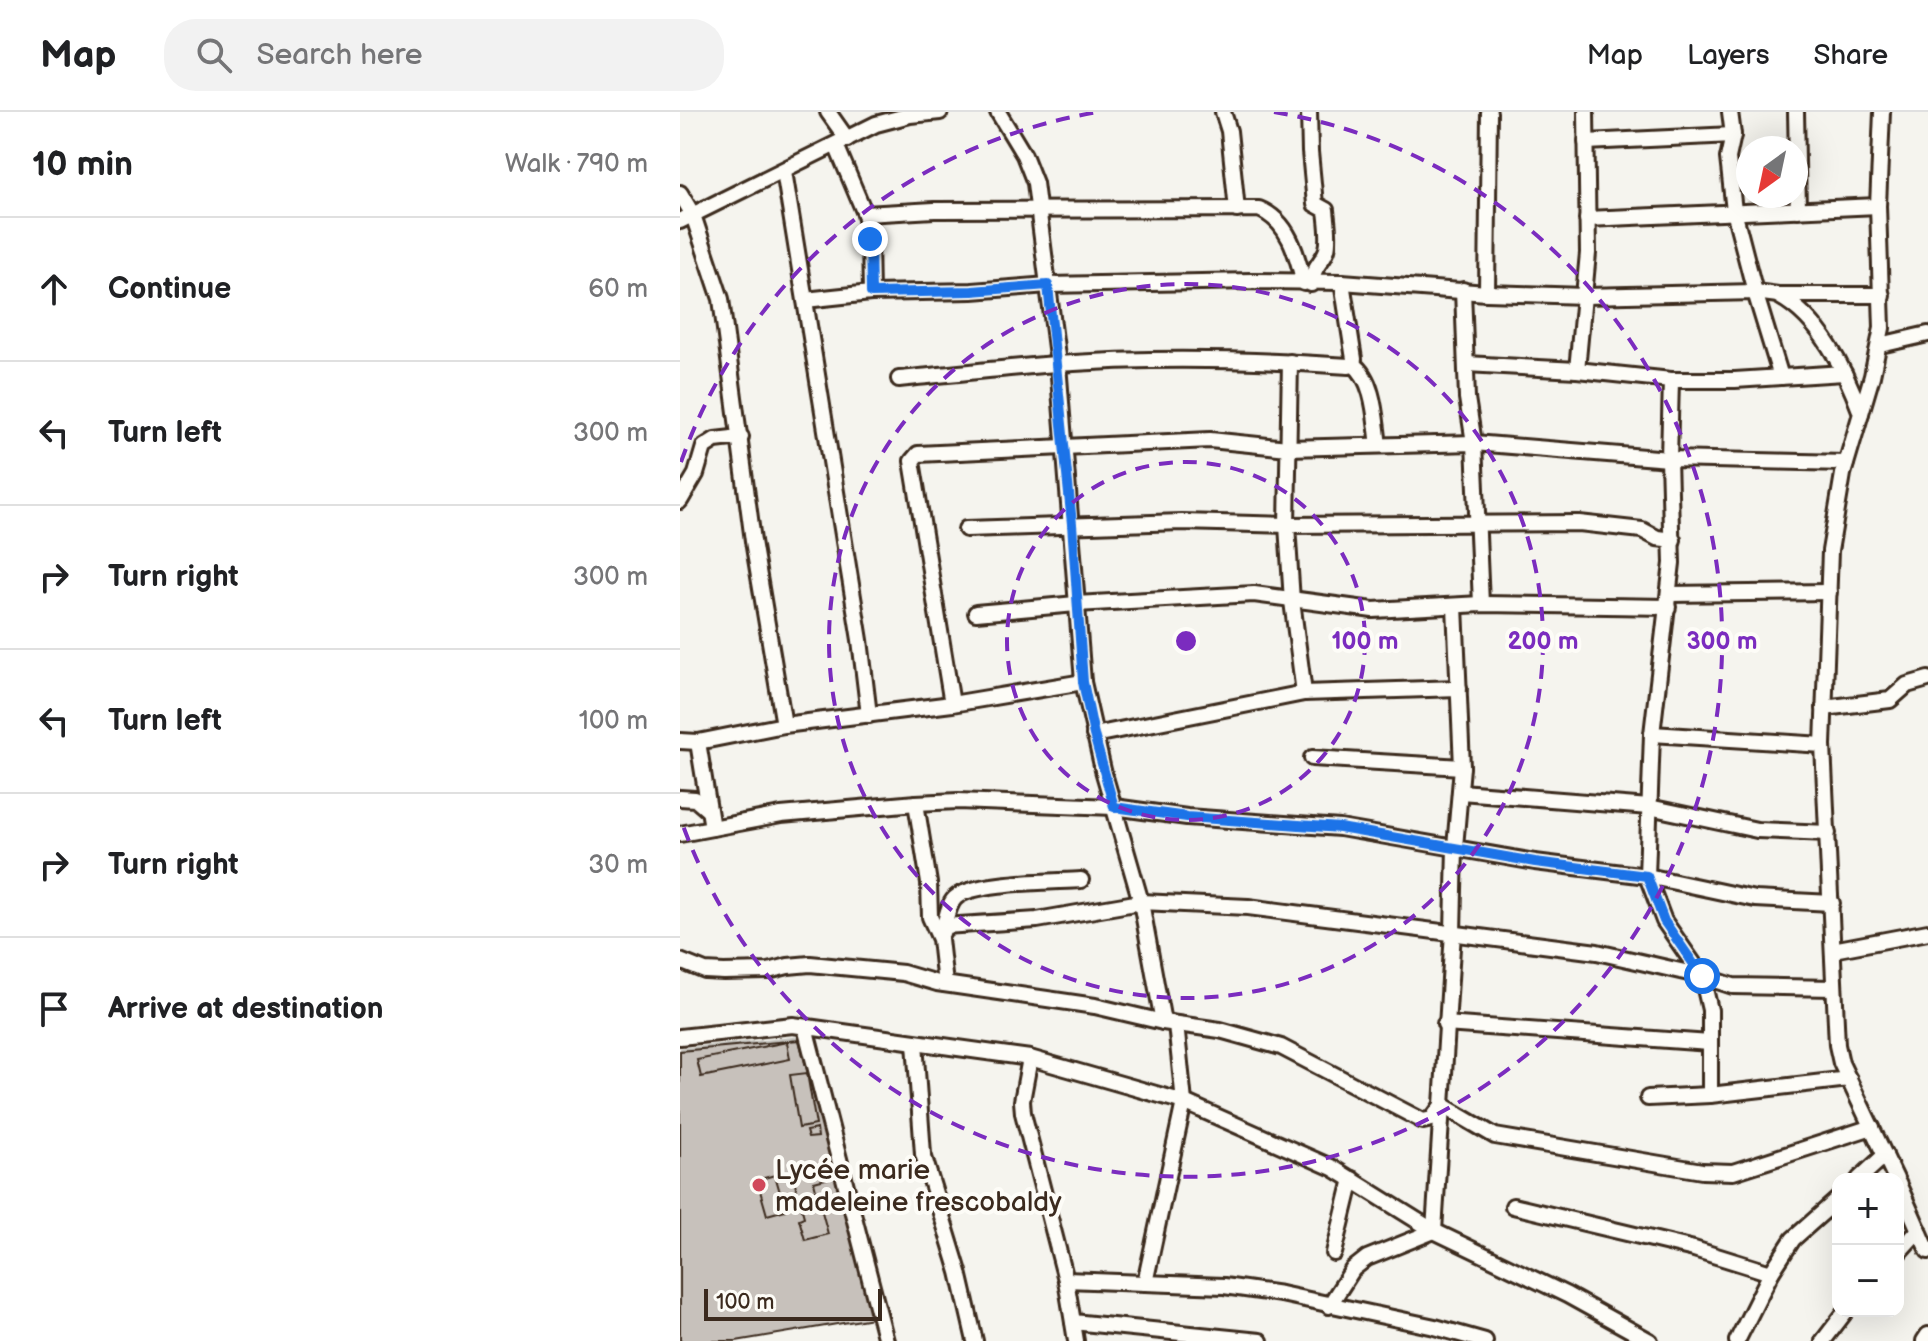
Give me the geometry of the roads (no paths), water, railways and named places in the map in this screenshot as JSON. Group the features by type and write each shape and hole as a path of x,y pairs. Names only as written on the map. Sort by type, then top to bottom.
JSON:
{"street":[{"path":"828,112 842,142 865,214 870,239 871,293"},
{"path":"687,218 842,142 872,118 940,112"},
{"path":"998,112 1024,155 1035,183 1058,364 1083,682 1094,735 1141,902 1170,1023 1184,1102 1145,1283"},
{"path":"1223,112 1229,131 1237,210"},
{"path":"1308,283 1313,269 1327,249 1326,210 1315,204 1309,112"},
{"path":"1487,293 1489,112"},
{"path":"1577,370 1585,296 1586,112"},
{"path":"1730,112 1733,135 1728,158 1734,211 1781,377"},
{"path":"1796,112 1798,210"},
{"path":"1882,112 1878,206 1882,295 1880,345 1846,463 1830,551 1823,745 1837,1045 1849,1079 1893,1173"},
{"path":"1586,142 1733,135"},
{"path":"784,171 860,640 869,715"},
{"path":"680,193 687,218 721,299 753,541 784,725"},
{"path":"1587,219 1878,206"},
{"path":"865,214 934,210 1259,209 1278,221 1295,248 1308,283"},
{"path":"805,300 871,293 972,291 1048,285 1252,281 1342,282 1487,293 1585,296 1755,292 1778,295 1882,295"},
{"path":"1342,282 1353,364"},
{"path":"1463,290 1481,604"},
{"path":"1778,295 1800,309 1812,323 1844,373 1861,413"},
{"path":"1880,345 1928,334"},
{"path":"1290,362 1287,525 1292,601 1304,693"},
{"path":"899,379 1058,364 1353,364"},
{"path":"1353,364 1361,370 1366,380 1379,445"},
{"path":"1466,364 1577,370 1671,380 1844,373"},
{"path":"1671,380 1669,459 1673,540 1669,601 1652,734 1647,876 1664,921 1702,976 1710,1010 1710,1095"},
{"path":"680,501 696,474 704,447 715,440 741,437"},
{"path":"952,704 912,461 918,454 1065,445 1236,440 1288,448 1474,443 1669,459 1846,463"},
{"path":"966,529 1182,522 1287,525 1579,523 1642,530 1657,538 1673,540"},
{"path":"976,613 1240,594 1373,610 1481,604 1669,601 1829,592"},
{"path":"1434,1231 1462,767 1455,606"},
{"path":"1824,708 1890,700 1907,685 1928,679"},
{"path":"680,741 698,742 784,725 952,704 1083,682"},
{"path":"1094,735 1304,693 1459,688"},
{"path":"1652,734 1823,745"},
{"path":"698,742 712,828"},
{"path":"1312,758 1462,767"},
{"path":"1461,792 1649,807 1757,830 1828,833"},
{"path":"680,798 695,799 709,811"},
{"path":"680,834 781,815 916,803 958,801 1114,807 1187,817 1340,828 1535,862 1647,876 1755,899 1832,903"},
{"path":"916,803 929,883 930,917 942,932"},
{"path":"937,983 941,967 942,932 950,904 956,897 972,888 1081,880"},
{"path":"942,932 1141,902 1248,907 1628,957 1733,986 1834,988"},
{"path":"1833,950 1928,932"},
{"path":"680,961 705,971 768,971 810,964 903,973 937,983 1095,1006 1170,1023 1220,1030 1281,1047 1423,1121 1432,1119 1442,1105"},
{"path":"1445,1024 1710,1043"},
{"path":"680,1037 781,1025 805,1027 1030,1058 1184,1102 1322,1163 1434,1231 1567,1295 1650,1341"},
{"path":"805,1027 886,1341"},
{"path":"915,1043 923,1154 959,1272 975,1341"},
{"path":"1030,1058 1022,1101 1023,1113 1066,1280 1076,1341"},
{"path":"1648,1098 1710,1095 1849,1079"},
{"path":"1442,1105 1495,1136 1717,1173 1733,1172 1872,1127"},
{"path":"1866,1173 1885,1155"},
{"path":"1334,1253 1352,1179"},
{"path":"1904,1197 1928,1251"},
{"path":"1737,1341 1771,1273 1793,1239 1832,1204"},
{"path":"1513,1206 1694,1249 1771,1273"},
{"path":"1904,1246 1919,1230"},
{"path":"1329,1306 1353,1269 1367,1258 1434,1231"},
{"path":"1066,1280 1224,1286 1281,1294 1435,1327 1485,1341"},
{"path":"1823,1341 1841,1317"},
{"path":"1073,1322 1260,1341"},
{"path":"1924,1341 1928,1335"}],"place":[{"name":"Lycée marie madeleine frescobaldy","path":"759,1185"}]}
